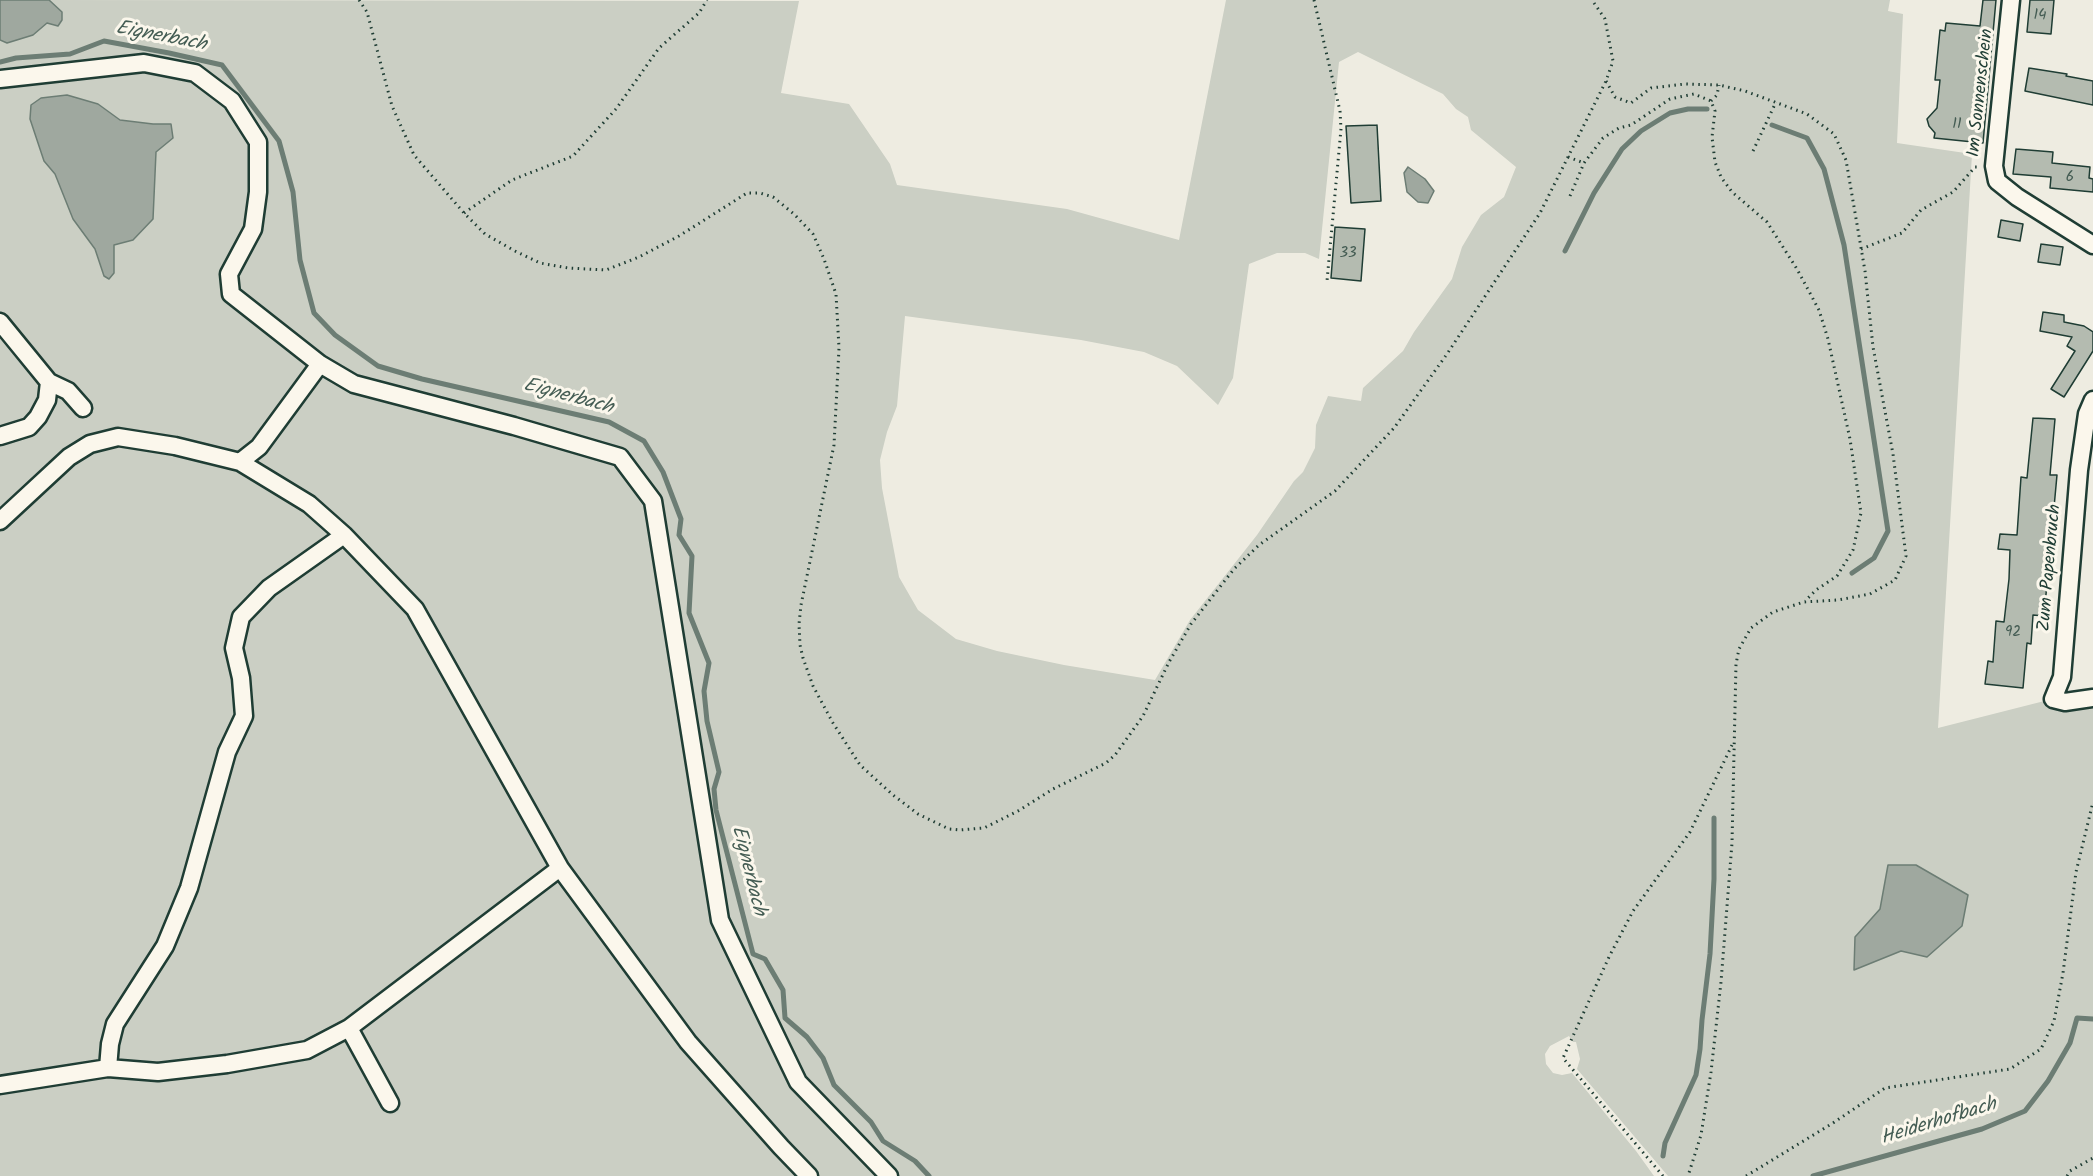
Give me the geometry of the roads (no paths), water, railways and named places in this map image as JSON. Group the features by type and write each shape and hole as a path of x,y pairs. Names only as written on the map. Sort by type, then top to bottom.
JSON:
{"street":[{"name":"Im Sonnenschein","path":"2011,0 1994,166 1997,181 2017,197 2093,245"},
{"path":"0,79 144,63 195,74 232,101 258,142 258,192 253,230 229,274 231,294 320,364 354,384 514,426 620,457 653,501 720,920 798,1082 890,1176"},
{"path":"0,322 49,382 68,391 83,408"},
{"path":"240,462 258,447 320,364"},
{"path":"0,436 29,427 34,422 47,400 49,382"},
{"name":"Zum Papenbruch","path":"2093,400 2086,414 2079,470 2062,677 2054,699 2065,702 2093,698"},
{"path":"0,521 69,457 90,444 118,437 240,462 309,504 344,535 415,609 560,868 688,1042 809,1176"},
{"path":"108,1068 115,1024 165,946 189,888 227,752 244,716 241,678 234,648 241,617 269,588 344,535"},
{"path":"0,1085 108,1068 158,1072 227,1064 307,1050 349,1028 560,868"},
{"path":"349,1028 390,1103"}],"waterway":[{"name":"Eignerbach","path":"0,62 16,58 70,54 104,41 222,65 279,141 293,192 300,260 314,313 335,335 378,366 422,379 609,422 644,441 663,472 681,519 679,535 692,556 689,613 709,663 704,691 707,721 719,772 714,789 716,810 753,954 765,959 783,990 785,1018 807,1037 823,1058 834,1085 871,1122 883,1141 915,1161 929,1176"},
{"path":"1565,251 1594,193 1622,149 1641,131 1670,113 1688,109 1707,109"},
{"path":"1772,125 1807,138 1824,169 1844,245 1888,531 1874,558 1852,573"},
{"path":"1663,1156 1665,1143 1696,1075 1700,1049 1710,954 1714,818"},
{"name":"Heiderhofbach","path":"1813,1176 1982,1129 2025,1111 2048,1081 2070,1043 2077,1018 2093,1019"}]}
